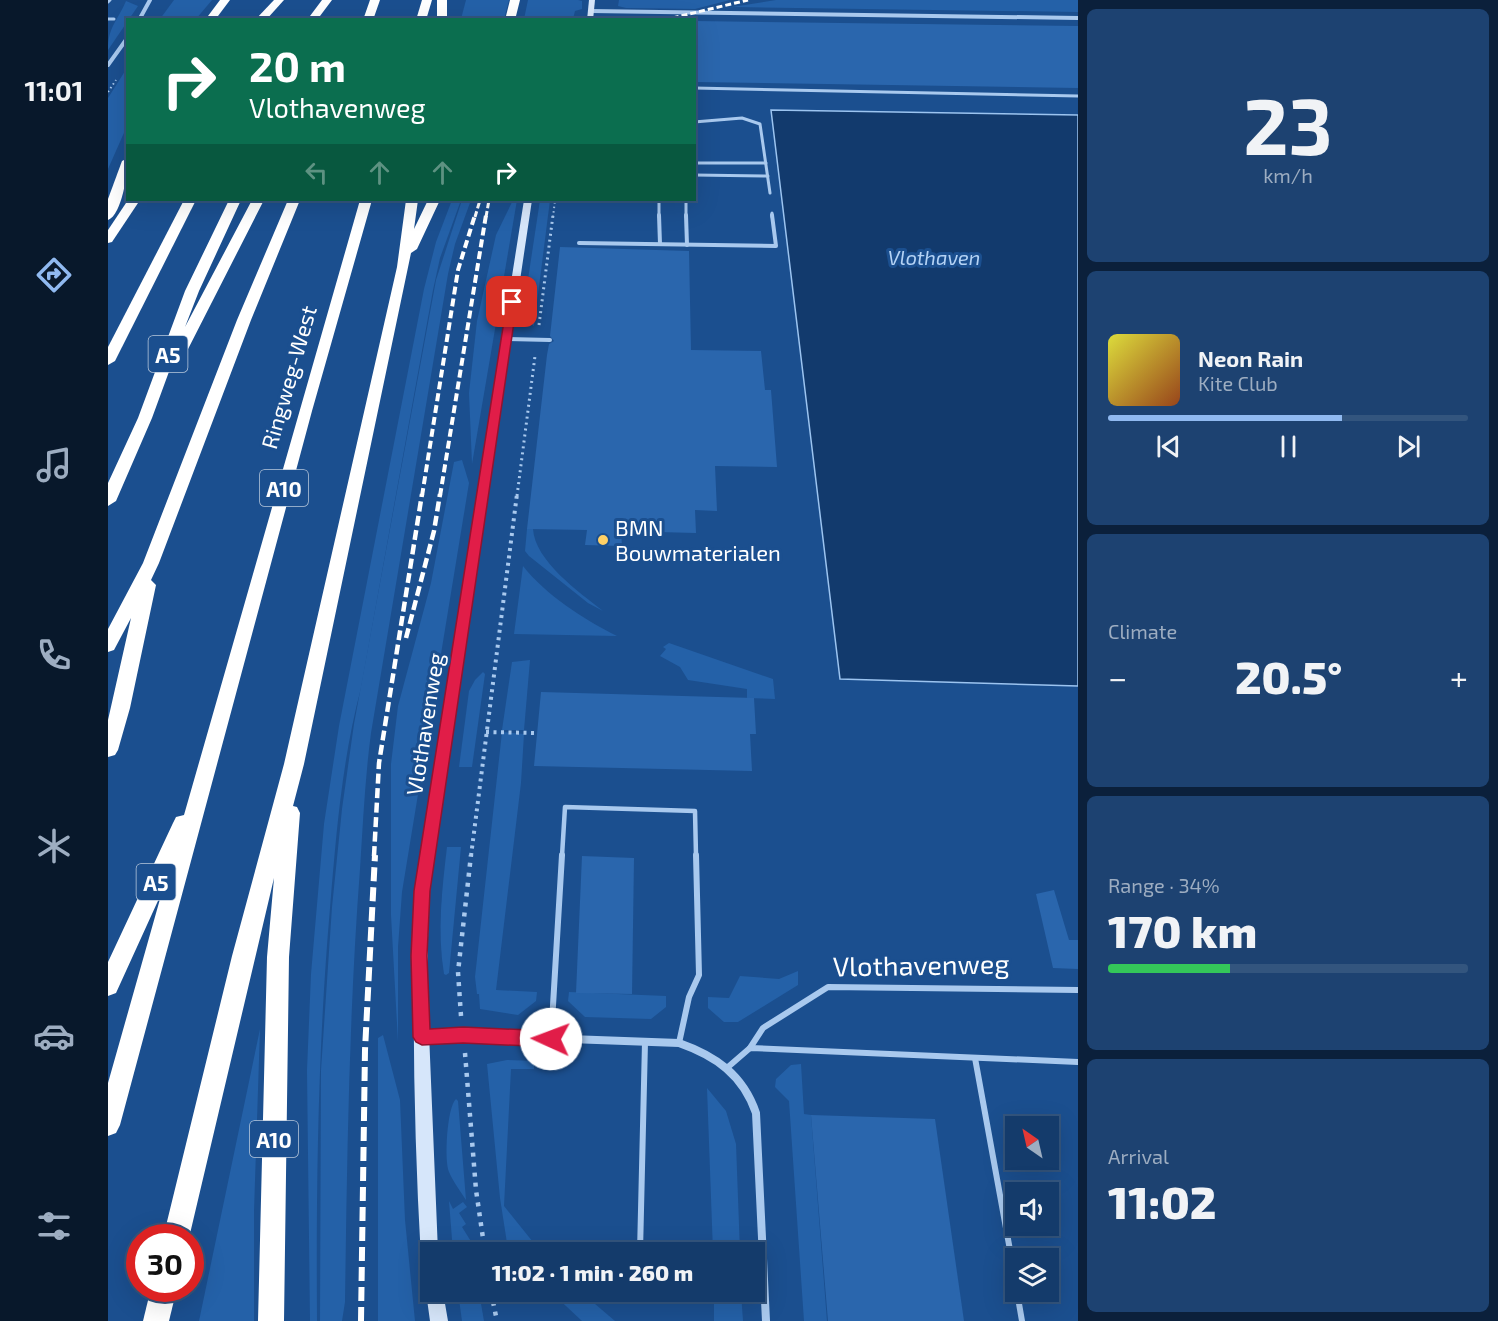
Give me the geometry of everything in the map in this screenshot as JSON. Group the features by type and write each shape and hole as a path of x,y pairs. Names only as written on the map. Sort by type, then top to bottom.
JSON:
{"highway":[{"path":"212,18 225,0"},
{"path":"262,18 279,0"},
{"path":"279,18 287,0"},
{"path":"314,18 327,0"},
{"path":"325,18 334,0"},
{"path":"510,18 514,0"},
{"path":"370,18 375,1"},
{"path":"422,18 427,1"},
{"path":"442,18 443,1"},
{"path":"108,216 126,166"},
{"path":"108,239 133,201"},
{"path":"108,361 189,201"},
{"name":"A5","path":"108,501 145,418 192,291 235,201"},
{"path":"145,418 213,292 258,201"},
{"path":"108,646 151,563 243,320 294,201"},
{"name":"Ringweg-West","path":"108,1125 308,400 366,201"},
{"name":"A10","path":"179,1224 243,956 294,764 403,267 412,201"},
{"name":"A10","path":"403,267 434,201"},
{"path":"108,750 121,708 151,563"},
{"name":"A10","path":"271,1321 278,957 294,764"},
{"name":"Ringweg-West","path":"108,986 204,777"},
{"path":"156,1321 161,1302"}],"main road":[{"path":"590,18 592,0"},
{"name":"Vlothavenweg","path":"429,1242 419,956 422,891 528,201"},
{"path":"436,1302 439,1321"}],"street":[{"path":"141,18 150,0"},
{"path":"591,11 1078,18"},
{"path":"108,65 126,40"},
{"path":"422,1037 463,1035 679,1043 698,1048 728,1067 746,1088 756,1113 766,1321"}],"lane":[{"path":"108,19 114,20"},
{"path":"696,88 1078,96"},
{"path":"696,122 742,118 757,122 762,127 770,193"},
{"path":"696,163 766,163"},
{"path":"696,174 768,176"},
{"path":"659,201 660,244"},
{"path":"686,201 687,245"},
{"path":"579,243 776,246 772,213"},
{"path":"507,339 550,340"},
{"path":"551,1039 565,807 695,811 699,975 688,997 679,1043"},
{"name":"Vlothavenweg","path":"728,1067 750,1048 763,1028 828,987 1078,990"},
{"path":"640,1242 645,1042"},
{"path":"750,1048 1078,1062"},
{"path":"975,1058 1010,1248"},
{"path":"1019,1302 1022,1321"}],"path":[{"path":"484,1242 476,1190 458,972 486,732 555,201"},
{"path":"486,732 537,733"},
{"path":"493,1302 496,1321"}],"shaded area":[{"path":"174,0 212,0 197,18 161,18"},
{"path":"466,0 509,0 504,18 461,18"},
{"path":"528,0 582,1 582,9 575,11 573,18 524,18"},
{"path":"619,0 730,0 695,9 626,8 618,6"},
{"path":"776,0 1078,0 1078,12 734,7 713,10"},
{"path":"126,1 138,6 130,18 126,18 126,24 108,50 111,30"},
{"path":"126,70 126,128 108,169 108,98"},
{"path":"452,201 461,201 440,258 433,290 361,688 349,742 341,798 326,960 320,1063 317,1321 310,1321 307,1070 311,974 324,824 339,726 424,289 436,242"},
{"path":"462,201 471,201 455,244 448,274 371,733 364,801 353,977 345,1302 342,1321 320,1321 321,1070 332,907 342,809 354,724 436,280"},
{"path":"513,201 517,201 472,464 469,393 477,321 496,235"},
{"path":"540,201 550,201 534,326 522,319"},
{"path":"462,460 469,483 402,892 398,947 398,1042 391,915 391,764 398,706 431,583 454,462"},
{"path":"527,529 533,529 541,553 560,575 603,611 588,603 529,556 525,551"},
{"path":"523,566 532,577 566,606 617,636 514,634"},
{"path":"669,643 773,679 775,699 747,698 747,689 688,680 680,667 660,656 666,649 663,647"},
{"path":"530,660 524,730 502,730 512,662"},
{"path":"483,672 485,674 472,767 459,767 469,691"},
{"path":"502,732 524,734 521,783 496,990 537,992 536,1001 518,1015 480,1009 475,977"},
{"path":"447,847 461,847 449,973 446,975 442,958 441,926"},
{"path":"798,971 798,985 738,1022 724,1022 708,1008 708,997 729,998 740,976 779,979"},
{"path":"569,992 666,996 666,1007 651,1019 585,1017 568,1001"},
{"path":"260,1029 254,1211 254,1321 199,1321"},
{"path":"383,1035 400,1100 405,1220 415,1321 378,1321 378,1038"},
{"path":"507,1060 534,1061 534,1069 511,1069 504,1206 533,1242 507,1242 500,1198 487,1064"},
{"path":"801,1064 804,1114 811,1115 827,1321 804,1321 789,1101 775,1087 776,1079 791,1065"},
{"path":"707,1088 726,1111 736,1144 740,1242 713,1242"},
{"path":"456,1099 466,1200 452,1179 447,1166 450,1112"},
{"path":"449,1201 453,1209 463,1202 467,1207 459,1213 466,1224 462,1227 471,1242 452,1242"},
{"path":"459,1302 481,1302 484,1321 462,1321"},
{"path":"562,1302 593,1302 615,1321 582,1321"},
{"path":"714,1302 742,1302 743,1321 714,1321"}],"water":[{"name":"Vlothaven","path":"771,110 1078,115 1078,686 840,679"}],"building":[{"path":"696,21 1078,26 1078,88 696,82"},
{"path":"560,247 689,251 691,350 761,351 765,390 771,390 777,467 715,466 717,511 695,510 696,533 621,531 622,546 585,545 587,530 527,529 547,355 549,344 554,341 550,336"},
{"path":"541,692 754,698 756,734 750,734 752,771 534,766"},
{"path":"582,856 634,858 632,994 576,993"},
{"path":"1054,890 1069,940 1078,940 1078,969 1053,968 1036,894"},
{"path":"811,1115 935,1119 964,1321 828,1321"}],"railway":[{"path":"672,18 748,0"},
{"path":"475,217 480,201"},
{"path":"486,217 489,201"},
{"path":"422,496 458,270 475,215"},
{"path":"440,496 486,215"},
{"path":"374,856 379,763 422,494"},
{"path":"406,638 434,531 440,494"},
{"path":"361,1321 365,1050 375,855"}],"place":[{"name":"BMN Bouwmaterialen","path":"603,540"}],"route":[{"path":"512,302 422,891 419,956 422,1037 463,1035 551,1039"}]}
